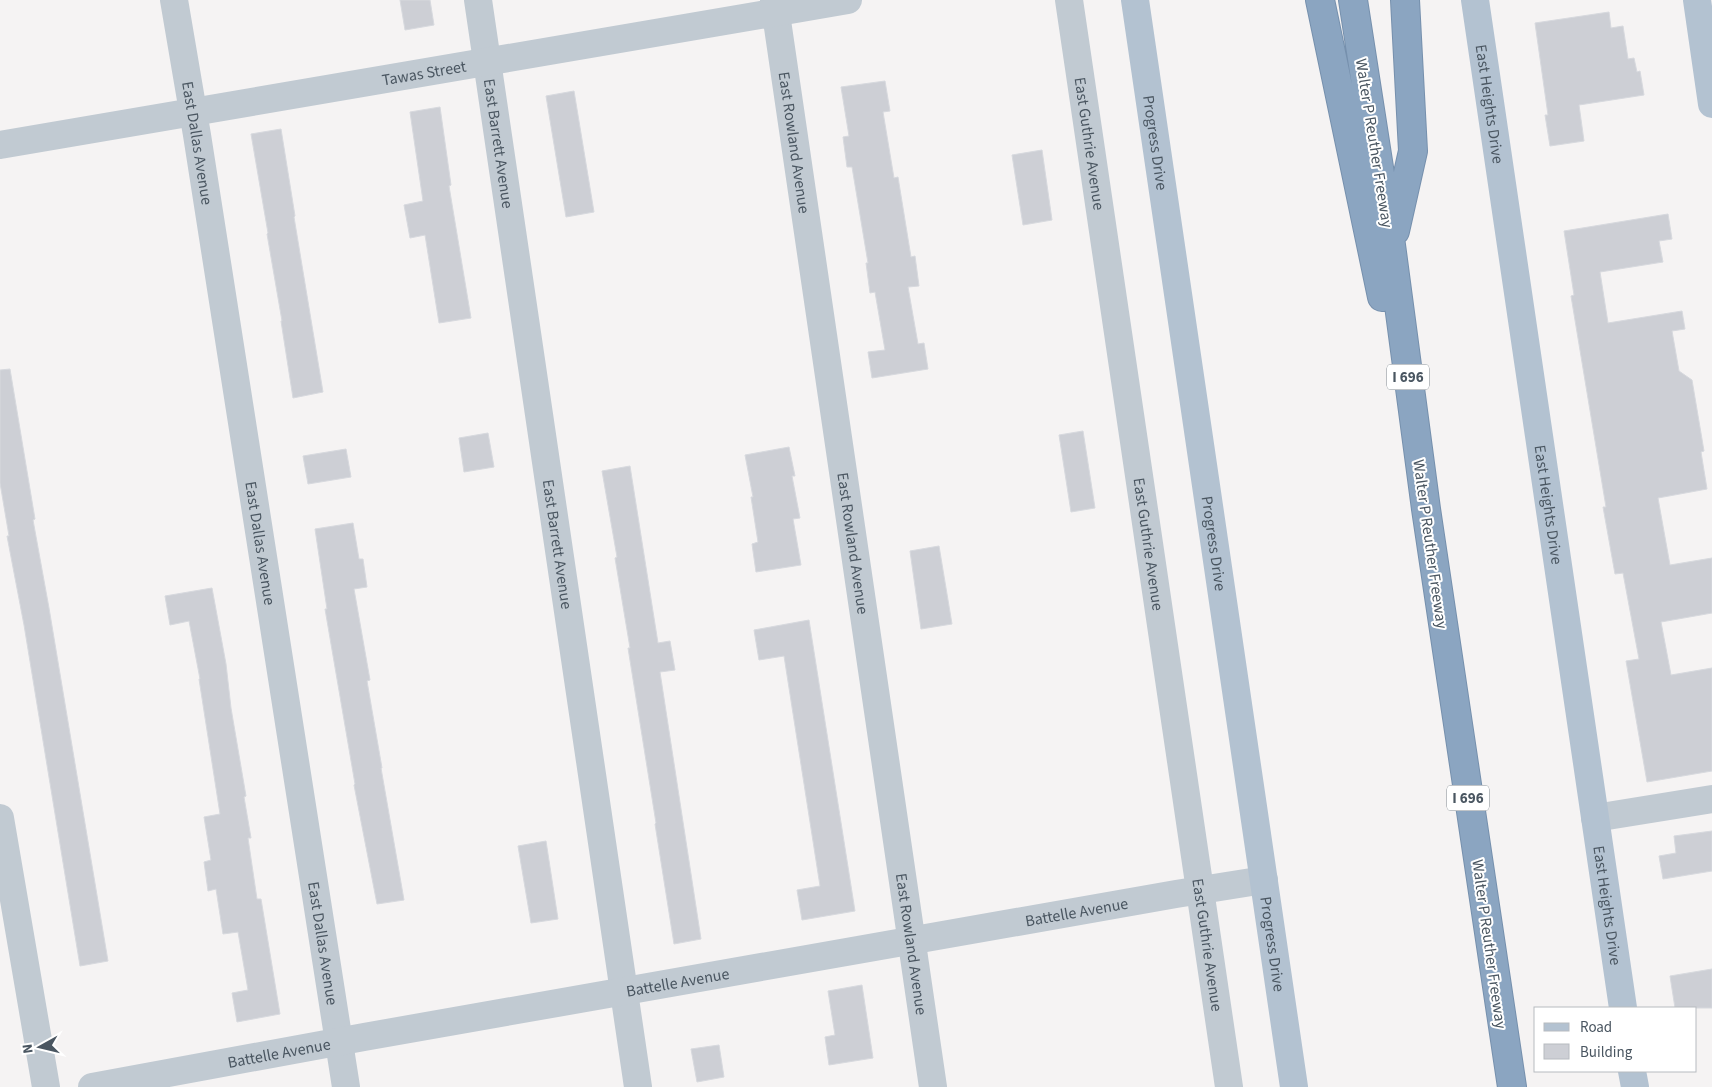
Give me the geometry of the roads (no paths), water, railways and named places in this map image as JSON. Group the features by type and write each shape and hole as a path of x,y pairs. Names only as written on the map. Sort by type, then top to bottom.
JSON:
{"highway":[{"path":"1320,0 1426,508"},
{"name":"Walter P Reuther Freeway","path":"1353,0 1391,245 1426,508 1512,1087"},
{"path":"1391,245 1414,151 1405,0"}],"main road":[{"name":"Progress Drive","path":"1135,0 1294,1087"},
{"name":"East Heights Drive","path":"1475,0 1623,1007"},
{"path":"1697,0 1712,104"},
{"path":"1632,1072 1635,1087"}],"street":[{"name":"East Dallas Avenue","path":"174,0 346,1087"},
{"name":"East Barrett Avenue","path":"478,0 638,1087"},
{"name":"Tawas Street","path":"0,144 487,61 774,6 848,0"},
{"name":"East Guthrie Avenue","path":"1069,0 1229,1087"},
{"name":"East Rowland Avenue","path":"774,6 933,1087"},
{"path":"1595,818 1712,799"},
{"path":"0,818 46,1087"},
{"name":"Battelle Avenue","path":"92,1087 624,991 1264,880"}]}
